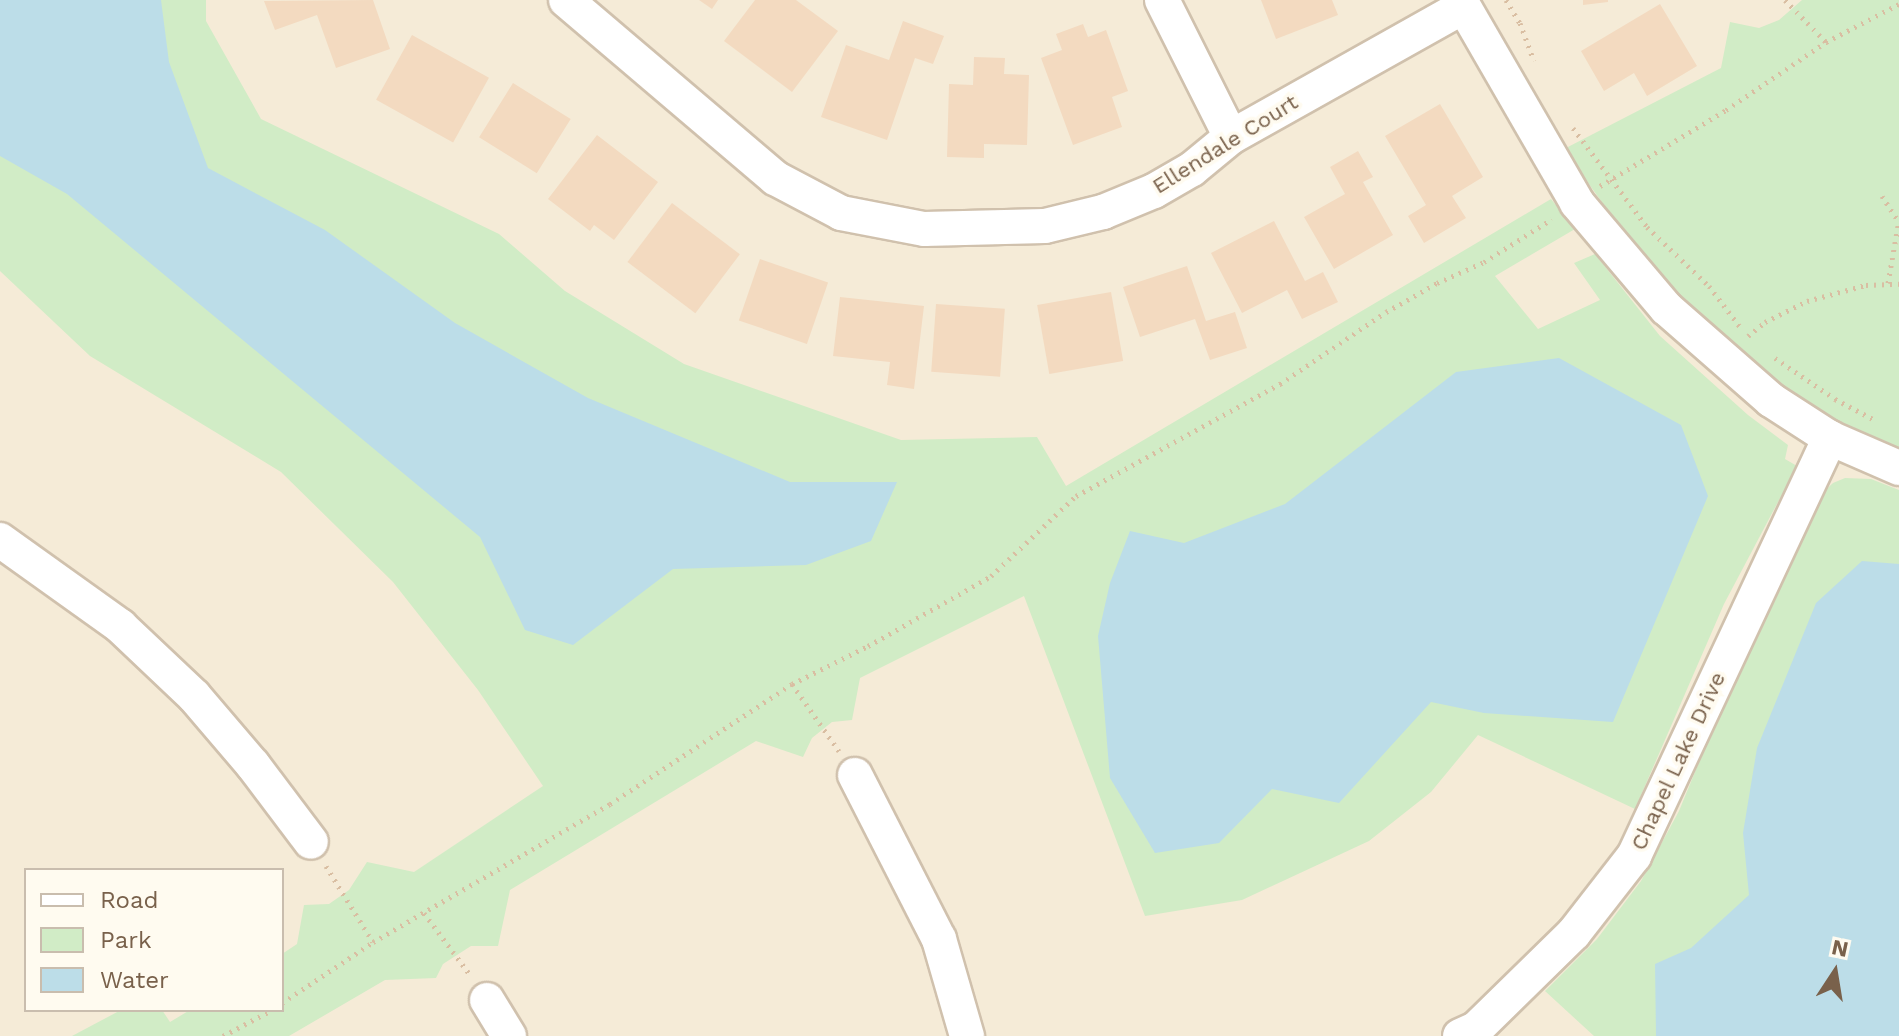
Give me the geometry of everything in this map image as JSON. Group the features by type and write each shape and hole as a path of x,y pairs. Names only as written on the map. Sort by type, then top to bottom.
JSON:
{"street":[{"name":"Ellendale Court","path":"566,0 775,178 841,213 924,229 1045,226 1103,212 1154,191 1192,169 1231,137 1461,3"},
{"path":"1162,0 1231,137"},
{"path":"1461,3 1577,203 1666,308 1771,400 1830,438 1899,468"},
{"name":"Chapel Lake Drive","path":"1460,1036 1476,1029 1574,933 1634,856 1830,438"},
{"path":"0,540 120,626 194,696 253,765 311,842"},
{"path":"855,775 939,939 967,1036"},
{"path":"487,1000 509,1036"}],"path":[{"path":"1506,0 1520,23 1536,65"},
{"path":"1785,0 1826,42"},
{"path":"284,1002 373,942 610,804 792,684 895,632 991,576 1076,496 1280,384 1386,312 1437,283 1484,262 1609,180 1726,110 1826,42 1899,4"},
{"path":"1570,123 1609,180 1659,241 1709,286 1755,343"},
{"path":"1882,196 1899,220 1888,283"},
{"path":"1748,336 1765,322 1807,301 1840,290 1899,284"},
{"path":"1763,349 1835,399 1886,426"},
{"path":"792,684 855,775"},
{"path":"311,842 373,942"},
{"path":"424,913 487,1000"},
{"path":"223,1036 268,1012"}],"shaded area":[{"path":"0,0 1899,0 1899,1036 0,1036"}],"green space":[{"path":"0,0 206,0 206,21 261,119 499,234 565,291 684,364 901,440 1037,437 1066,486 1551,199 1575,229 1495,276 1538,329 1600,300 1574,263 1595,254 1660,336 1748,415 1788,445 1785,459 1797,466 1724,604 1635,809 1478,735 1431,792 1369,841 1242,900 1145,916 1024,596 860,678 852,720 832,722 812,738 803,757 756,741 510,890 498,946 471,946 443,964 436,978 385,980 289,1036 72,1036 117,1012 163,1012 170,1022 187,1012 284,1012 284,953 297,944 304,905 329,904 349,890 367,862 414,872 543,786 478,690 393,582 281,472 90,356 0,271"},
{"path":"1802,0 1899,0 1899,453 1801,407 1671,290 1611,215 1564,149 1721,68 1730,22 1759,28 1779,20"},
{"path":"1845,478 1871,479 1899,490 1899,1036 1594,1036 1545,991 1597,939 1641,881 1679,811 1747,645 1817,498 1833,483"}],"water":[{"path":"0,0 161,0 169,62 208,168 325,230 455,323 588,398 790,482 897,482 871,541 806,565 673,569 573,645 525,630 480,537 67,194 0,156"},
{"path":"1559,358 1681,425 1708,496 1613,722 1484,713 1431,702 1339,803 1272,789 1219,843 1155,853 1110,778 1098,636 1110,583 1130,531 1184,543 1285,504 1456,372"},
{"path":"1862,561 1899,564 1899,1036 1656,1036 1655,964 1691,948 1749,895 1743,833 1757,748 1816,603"}],"building":[{"path":"373,0 390,49 336,68 317,15 275,30 264,1"},
{"path":"699,0 718,0 712,9"},
{"path":"755,0 796,0 838,31 792,92 724,41"},
{"path":"1261,0 1332,0 1338,15 1276,39"},
{"path":"1583,0 1608,0 1608,2 1583,5"},
{"path":"1660,4 1697,66 1647,96 1634,73 1604,91 1581,51"},
{"path":"903,21 944,36 933,64 915,58 887,140 821,117 846,45 889,60"},
{"path":"1083,24 1088,37 1106,30 1128,91 1112,97 1122,127 1073,145 1041,58 1062,50 1056,34"},
{"path":"412,35 489,78 453,142 376,100"},
{"path":"974,57 1005,58 1004,74 1029,75 1027,145 984,144 984,158 947,157 949,84 973,85"},
{"path":"513,83 571,119 537,173 479,137"},
{"path":"1440,104 1483,177 1452,196 1466,218 1424,243 1408,216 1426,205 1385,136"},
{"path":"597,135 658,182 614,240 594,225 590,231 548,199"},
{"path":"1358,151 1373,177 1363,182 1393,235 1334,269 1304,217 1345,194 1330,167"},
{"path":"672,203 740,254 695,313 627,262"},
{"path":"1274,221 1305,281 1323,272 1338,302 1302,319 1287,290 1242,313 1211,253"},
{"path":"760,259 828,282 807,344 739,320"},
{"path":"1187,266 1206,321 1235,312 1247,348 1210,360 1195,319 1140,337 1123,287"},
{"path":"1111,292 1123,361 1049,374 1037,305"},
{"path":"840,297 924,306 914,389 887,385 890,362 833,356"},
{"path":"936,304 1005,309 1000,377 931,372"}]}
